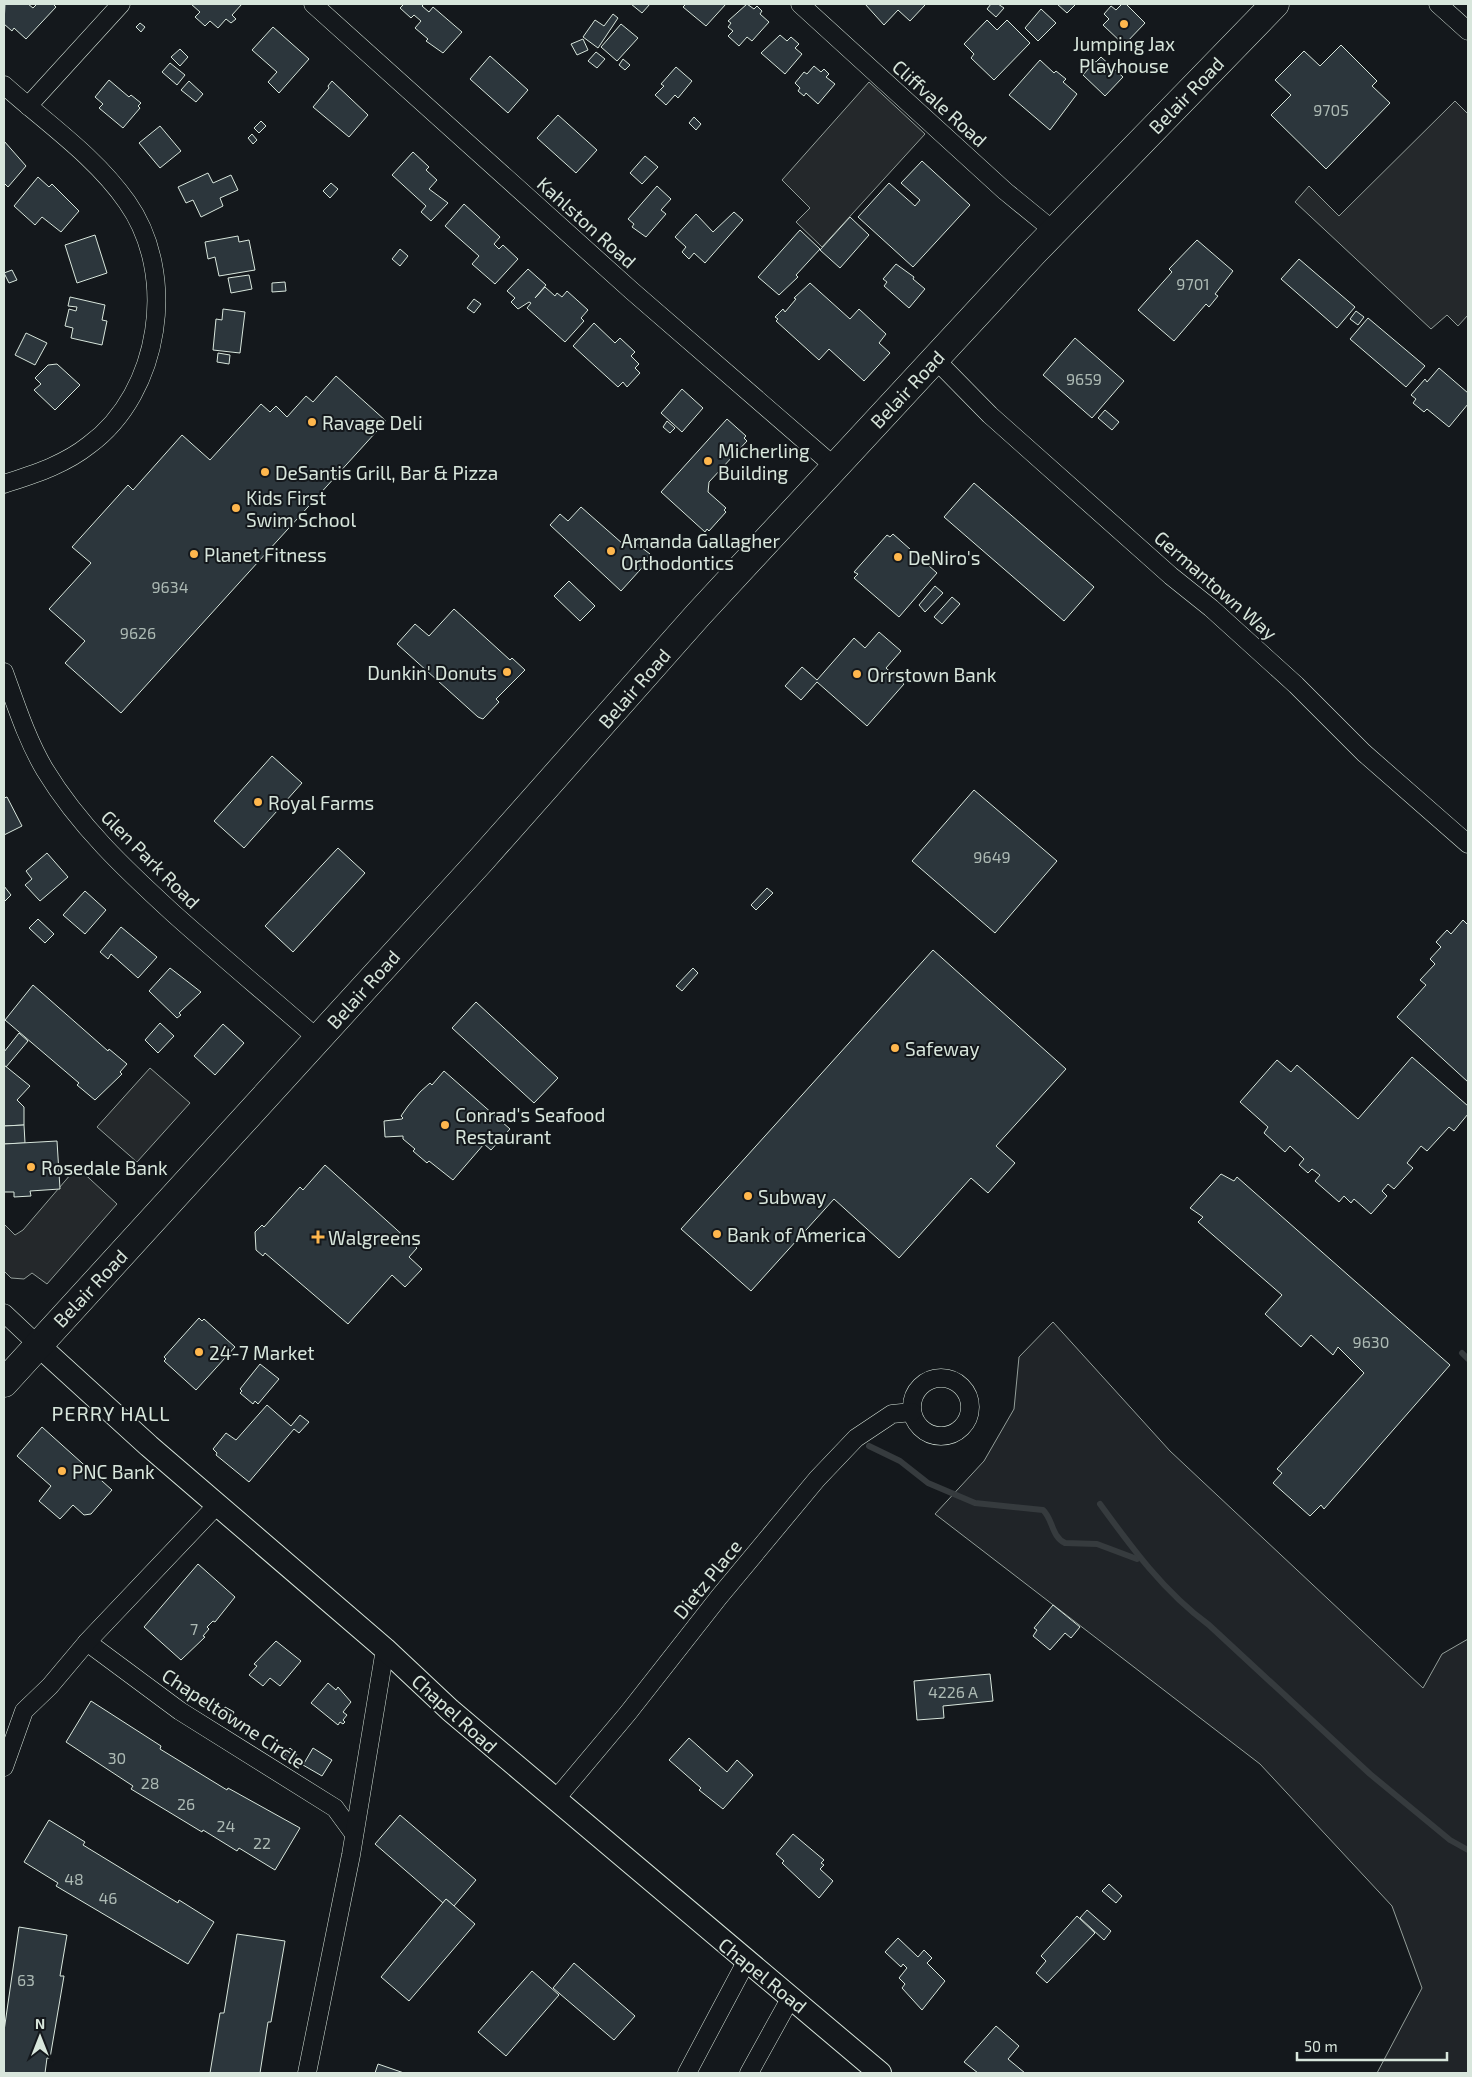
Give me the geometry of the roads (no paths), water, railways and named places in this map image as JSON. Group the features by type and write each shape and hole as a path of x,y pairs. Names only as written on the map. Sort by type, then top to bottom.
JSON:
{"highway":[{"name":"Belair Road","path":"4,1383 37,1344 494,845 688,626 1054,231 1275,4"}],"street":[{"path":"28,106 121,4"},
{"name":"Kahlston Road","path":"313,4 632,291 835,467"},
{"name":"Cliffvale Road","path":"800,4 1005,191 1054,231"},
{"path":"1438,4 1468,31"},
{"path":"4,85 94,163 128,202 147,239 154,280 156,318 154,339 140,381 113,423 91,444 63,463 4,484"},
{"name":"Germantown Way","path":"935,359 990,415 1296,684 1377,764 1468,844"},
{"name":"Glen Park Road","path":"4,674 27,734 45,770 95,838 139,882 201,938 318,1039"},
{"path":"4,1314 37,1344"},
{"name":"Chapel Road","path":"37,1344 149,1446 385,1649 450,1710 746,1962 791,1997 880,2073"},
{"name":"Dietz Place","path":"555,1800 628,1713 718,1597 817,1479 856,1438 892,1414 912,1412"},
{"path":"4,1767 24,1711 50,1686 87,1642 218,1504"},
{"name":"Chapeltowne Circle","path":"87,1642 180,1711 335,1808 354,1834"},
{"path":"307,2073 354,1834 385,1649"},
{"path":"687,2073 746,1962"},
{"path":"749,2073 791,1997"}],"waterway":[{"path":"1462,1353 1468,1359"},
{"path":"869,1446 900,1461 928,1483 975,1503 1043,1510 1057,1536 1065,1543 1097,1544 1137,1559"},
{"path":"1100,1504 1150,1569 1177,1598 1209,1625 1370,1774 1450,1840 1468,1850"}],"place":[{"name":"Jumping Jax Playhouse","path":"1124,24"},
{"name":"Ravage Deli","path":"312,422"},
{"name":"Micherling Building","path":"708,461"},
{"name":"DeSantis Grill, Bar & Pizza","path":"265,472"},
{"name":"Kids First Swim School","path":"236,508"},
{"name":"Amanda Gallagher Orthodontics","path":"611,551"},
{"name":"Planet Fitness","path":"194,554"},
{"name":"DeNiro's","path":"898,557"},
{"name":"Dunkin' Donuts","path":"507,672"},
{"name":"Orrstown Bank","path":"857,674"},
{"name":"Royal Farms","path":"258,802"},
{"name":"Safeway","path":"895,1048"},
{"name":"Conrad's Seafood Restaurant","path":"445,1125"},
{"name":"Rosedale Bank","path":"31,1167"},
{"name":"Subway","path":"748,1196"},
{"name":"Bank of America","path":"717,1234"},
{"name":"Walgreens","path":"318,1237"},
{"name":"24-7 Market","path":"199,1352"},
{"name":"PNC Bank","path":"62,1471"}],"district":[{"name":"PERRY HALL","path":"111,1413"}]}
